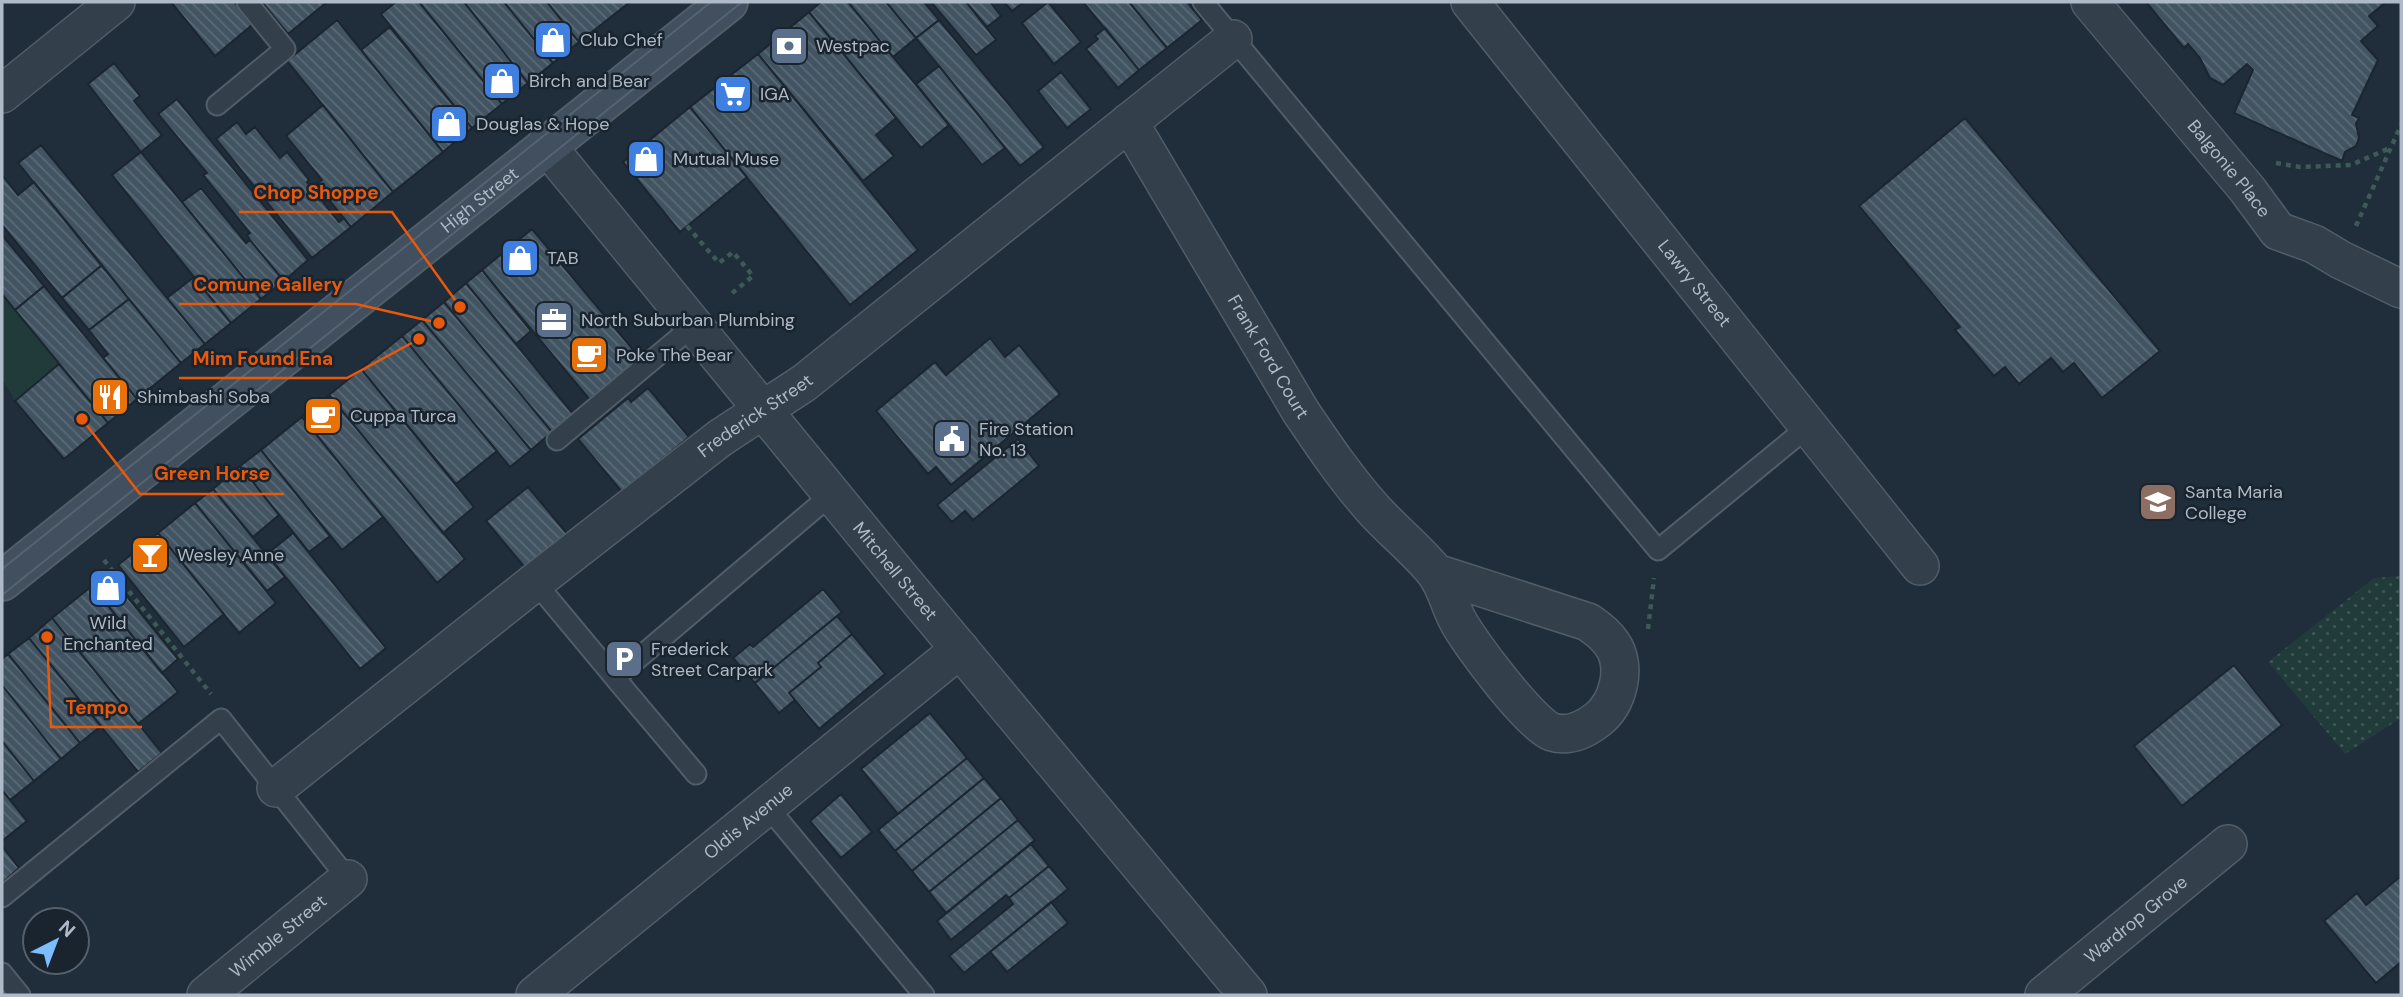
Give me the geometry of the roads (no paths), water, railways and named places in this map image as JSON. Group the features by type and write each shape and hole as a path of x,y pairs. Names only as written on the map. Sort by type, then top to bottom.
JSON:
{"main road":[{"name":"High Street","path":"2,581 728,2"}],"street":[{"path":"2,94 116,2"},
{"name":"Lawry Street","path":"1470,2 1920,566"},
{"name":"Balgonie Place","path":"2090,2 2247,188 2278,231 2314,244 2401,289"},
{"name":"Frederick Street","path":"276,788 720,438 804,383 1233,39"},
{"name":"Frank Ford Court","path":"1129,122 1327,450 1373,510 1436,573 1458,622 1525,712 1552,732 1569,734 1586,728 1601,717 1613,702 1619,682 1619,663 1613,645 1601,631 1588,622 1436,573"},
{"name":"Mitchell Street","path":"546,145 1248,995"},
{"name":"Oldis Avenue","path":"535,995 960,649"},
{"name":"Wardrop Grove","path":"2044,995 2228,844"},
{"name":"Wimble Street","path":"206,995 348,879"}],"lane":[{"path":"217,104 285,49 247,2"},
{"path":"1203,2 1658,550 1809,426"},
{"path":"557,440 693,326"},
{"path":"615,678 832,494"},
{"path":"535,582 696,774"},
{"path":"2,897 221,719 348,879"},
{"path":"767,806 924,995"},
{"path":"2,973 20,995"}],"tram line":[{"path":"2,569 711,2"},
{"path":"2,595 742,2"}],"place":[{"name":"Club Chef","path":"553,40"},
{"name":"Westpac","path":"789,46"},
{"name":"Birch and Bear","path":"502,81"},
{"name":"IGA","path":"733,94"},
{"name":"Douglas & Hope","path":"449,124"},
{"name":"Mutual Muse","path":"646,159"},
{"name":"TAB","path":"520,258"},
{"name":"Chop Shoppe","path":"460,307"},
{"name":"North Suburban Plumbing","path":"554,320"},
{"name":"Comune Gallery","path":"439,323"},
{"name":"Mim Found Ena","path":"419,339"},
{"name":"Poke The Bear","path":"589,355"},
{"name":"Shimbashi Soba","path":"110,397"},
{"name":"Cuppa Turca","path":"323,416"},
{"name":"Green Horse","path":"82,419"},
{"name":"Fire Station No. 13","path":"952,439"},
{"name":"Santa Maria College","path":"2158,502"},
{"name":"Wesley Anne","path":"150,555"},
{"name":"Wild Enchanted","path":"108,588"},
{"name":"Tempo","path":"47,637"},
{"name":"Frederick Street Carpark","path":"624,659"}]}
